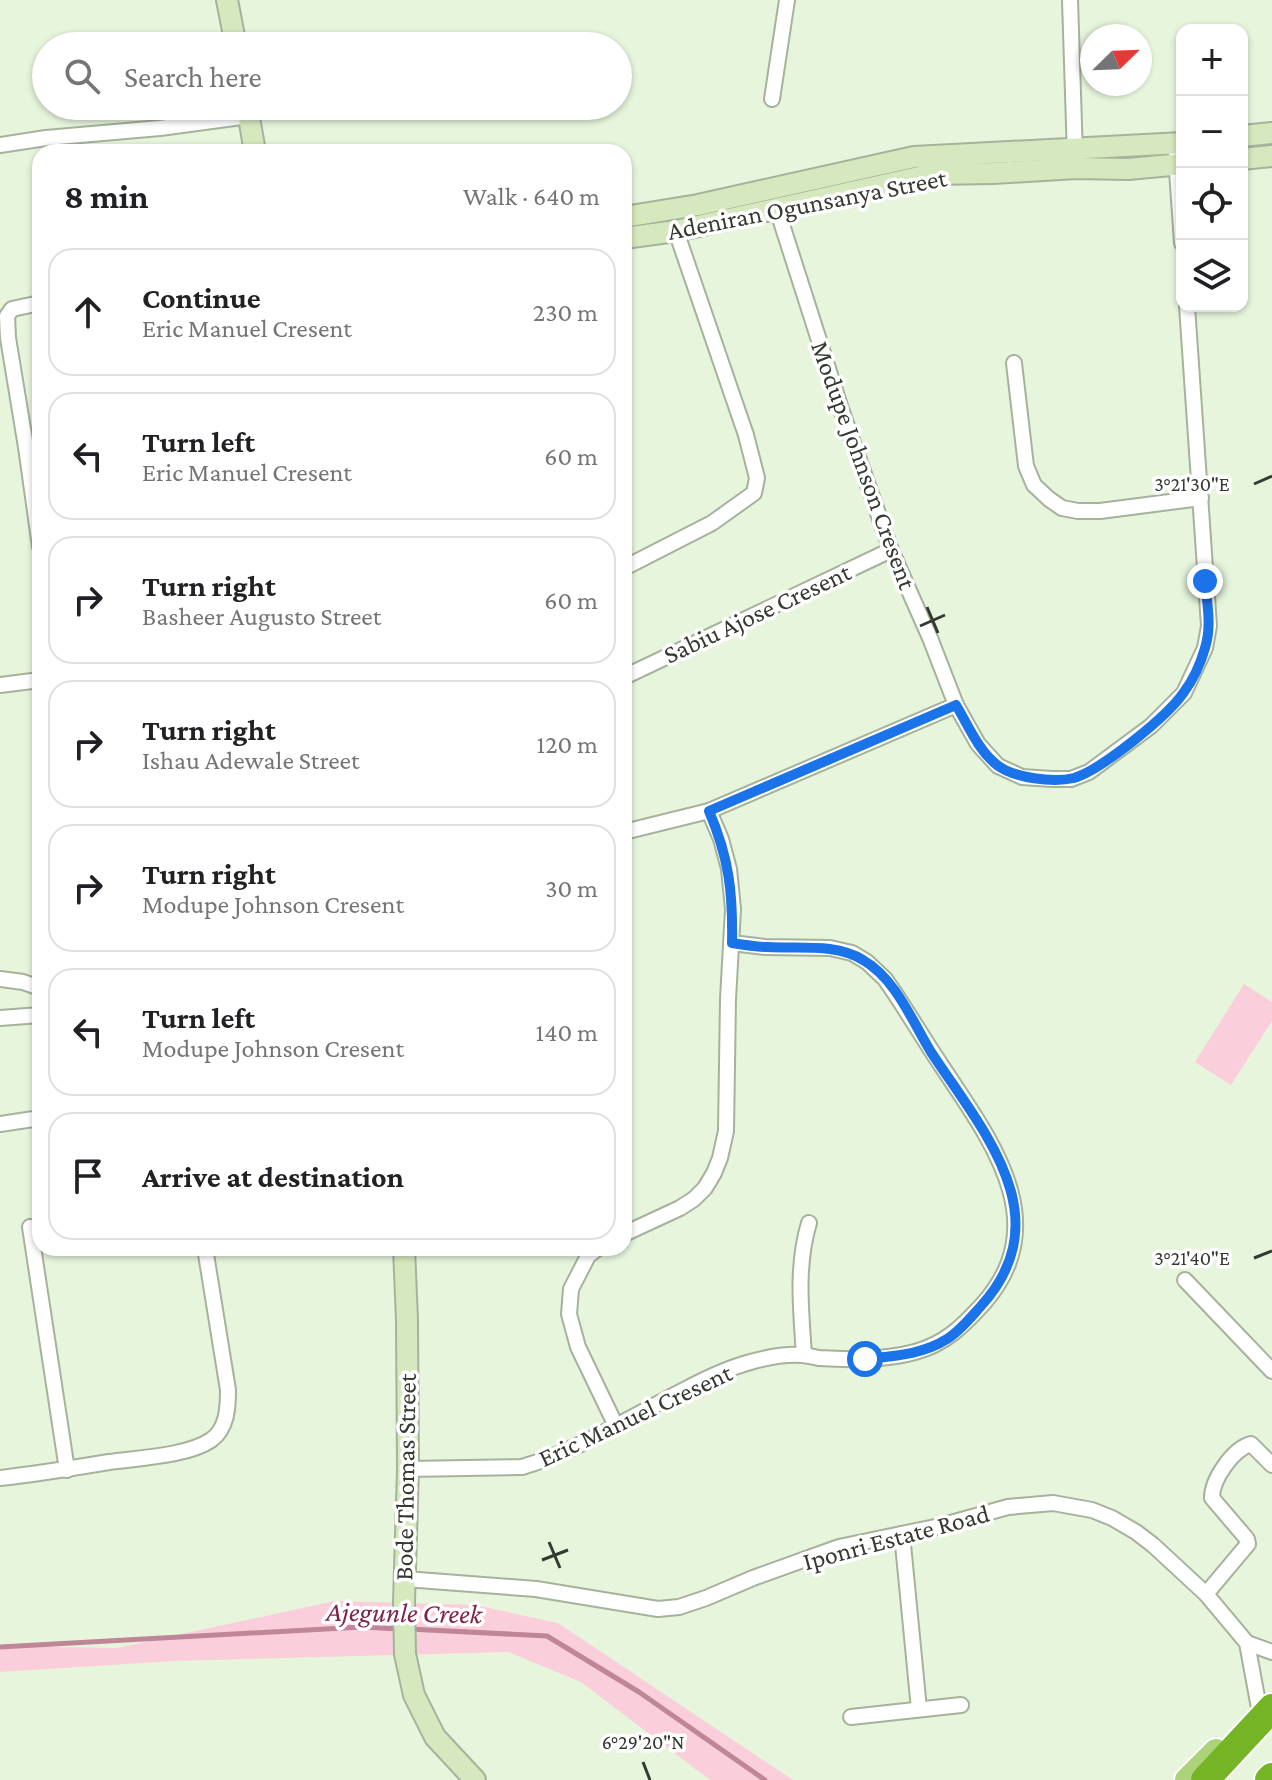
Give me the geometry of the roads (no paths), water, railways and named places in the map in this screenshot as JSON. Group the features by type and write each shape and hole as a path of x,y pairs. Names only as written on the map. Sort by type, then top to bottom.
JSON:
{"highway":[{"path":"1205,1780 1224,1767 1269,1713"},
{"path":"1198,1780 1224,1767"}],"main road":[{"path":"227,0 233,32"},
{"path":"250,120 254,144"},
{"path":"1248,135 1272,133"},
{"name":"Adeniran Ogunsanya Street","path":"632,237 676,231 933,174 993,173 1176,143"},
{"path":"1248,158 1272,156"},
{"name":"Adeniran Ogunsanya Street","path":"632,216 698,205 914,157 1075,158 1128,169 1176,164"},
{"name":"Bode Thomas Street","path":"404,1256 408,1469 405,1654 414,1695 435,1737 475,1780"},
{"path":"1187,1780 1269,1713"}],"street":[{"path":"772,99 787,0"},
{"path":"1070,0 1075,158"},
{"path":"0,145 160,128 201,120"},
{"path":"1179,168 1182,240"},
{"name":"Modupe Johnson Cresent","path":"777,209 841,409 891,550 956,705 978,744 998,766 1022,777 1071,779 1089,772 1151,726 1184,693 1205,648 1209,626 1187,312"},
{"path":"632,564 712,523 754,493 757,478 746,435 676,231"},
{"path":"32,305 12,309 7,316 32,490"},
{"path":"1014,363 1026,466 1034,485 1049,499 1062,508 1100,511 1201,498"},
{"name":"Sabiu Ajose Cresent","path":"632,673 891,550"},
{"path":"0,685 32,681"},
{"path":"632,830 709,811 956,705"},
{"path":"632,1230 680,1208 705,1188 720,1158 726,1131 733,909 729,869 709,811"},
{"name":"Eric Manuel Cresent","path":"408,1469 522,1467 566,1450 706,1379 746,1363 804,1355 865,1359 929,1348 961,1328 994,1292 1007,1269 1015,1244 1016,1214 1009,1183 995,1151 885,979 852,953 830,948 732,943"},
{"path":"0,979 32,985"},
{"path":"0,1018 32,1016"},
{"path":"0,1124 32,1119"},
{"path":"804,1355 800,1281 803,1242 809,1223"},
{"path":"30,1227 32,1240"},
{"path":"34,1256 67,1470"},
{"path":"0,1478 193,1449 213,1439 224,1423 228,1390 206,1256"},
{"path":"588,1256 571,1289 569,1314 578,1347 616,1426"},
{"path":"1185,1280 1272,1371"},
{"path":"1206,1594 1248,1544 1212,1498 1217,1476 1248,1444 1272,1465"},
{"name":"Iponri Estate Road","path":"405,1579 536,1589 658,1609 679,1607 839,1547 940,1526 1008,1507 1053,1503 1092,1510 1136,1532 1206,1594 1247,1643 1269,1713"},
{"path":"902,1534 919,1709"},
{"path":"1247,1643 1272,1652"},
{"path":"851,1717 961,1705"}],"waterway":[{"name":"Ajegunle Creek","path":"0,1647 362,1627 399,1629"},
{"name":"Ajegunle Creek","path":"409,1629 547,1636 639,1692 765,1780"}]}
